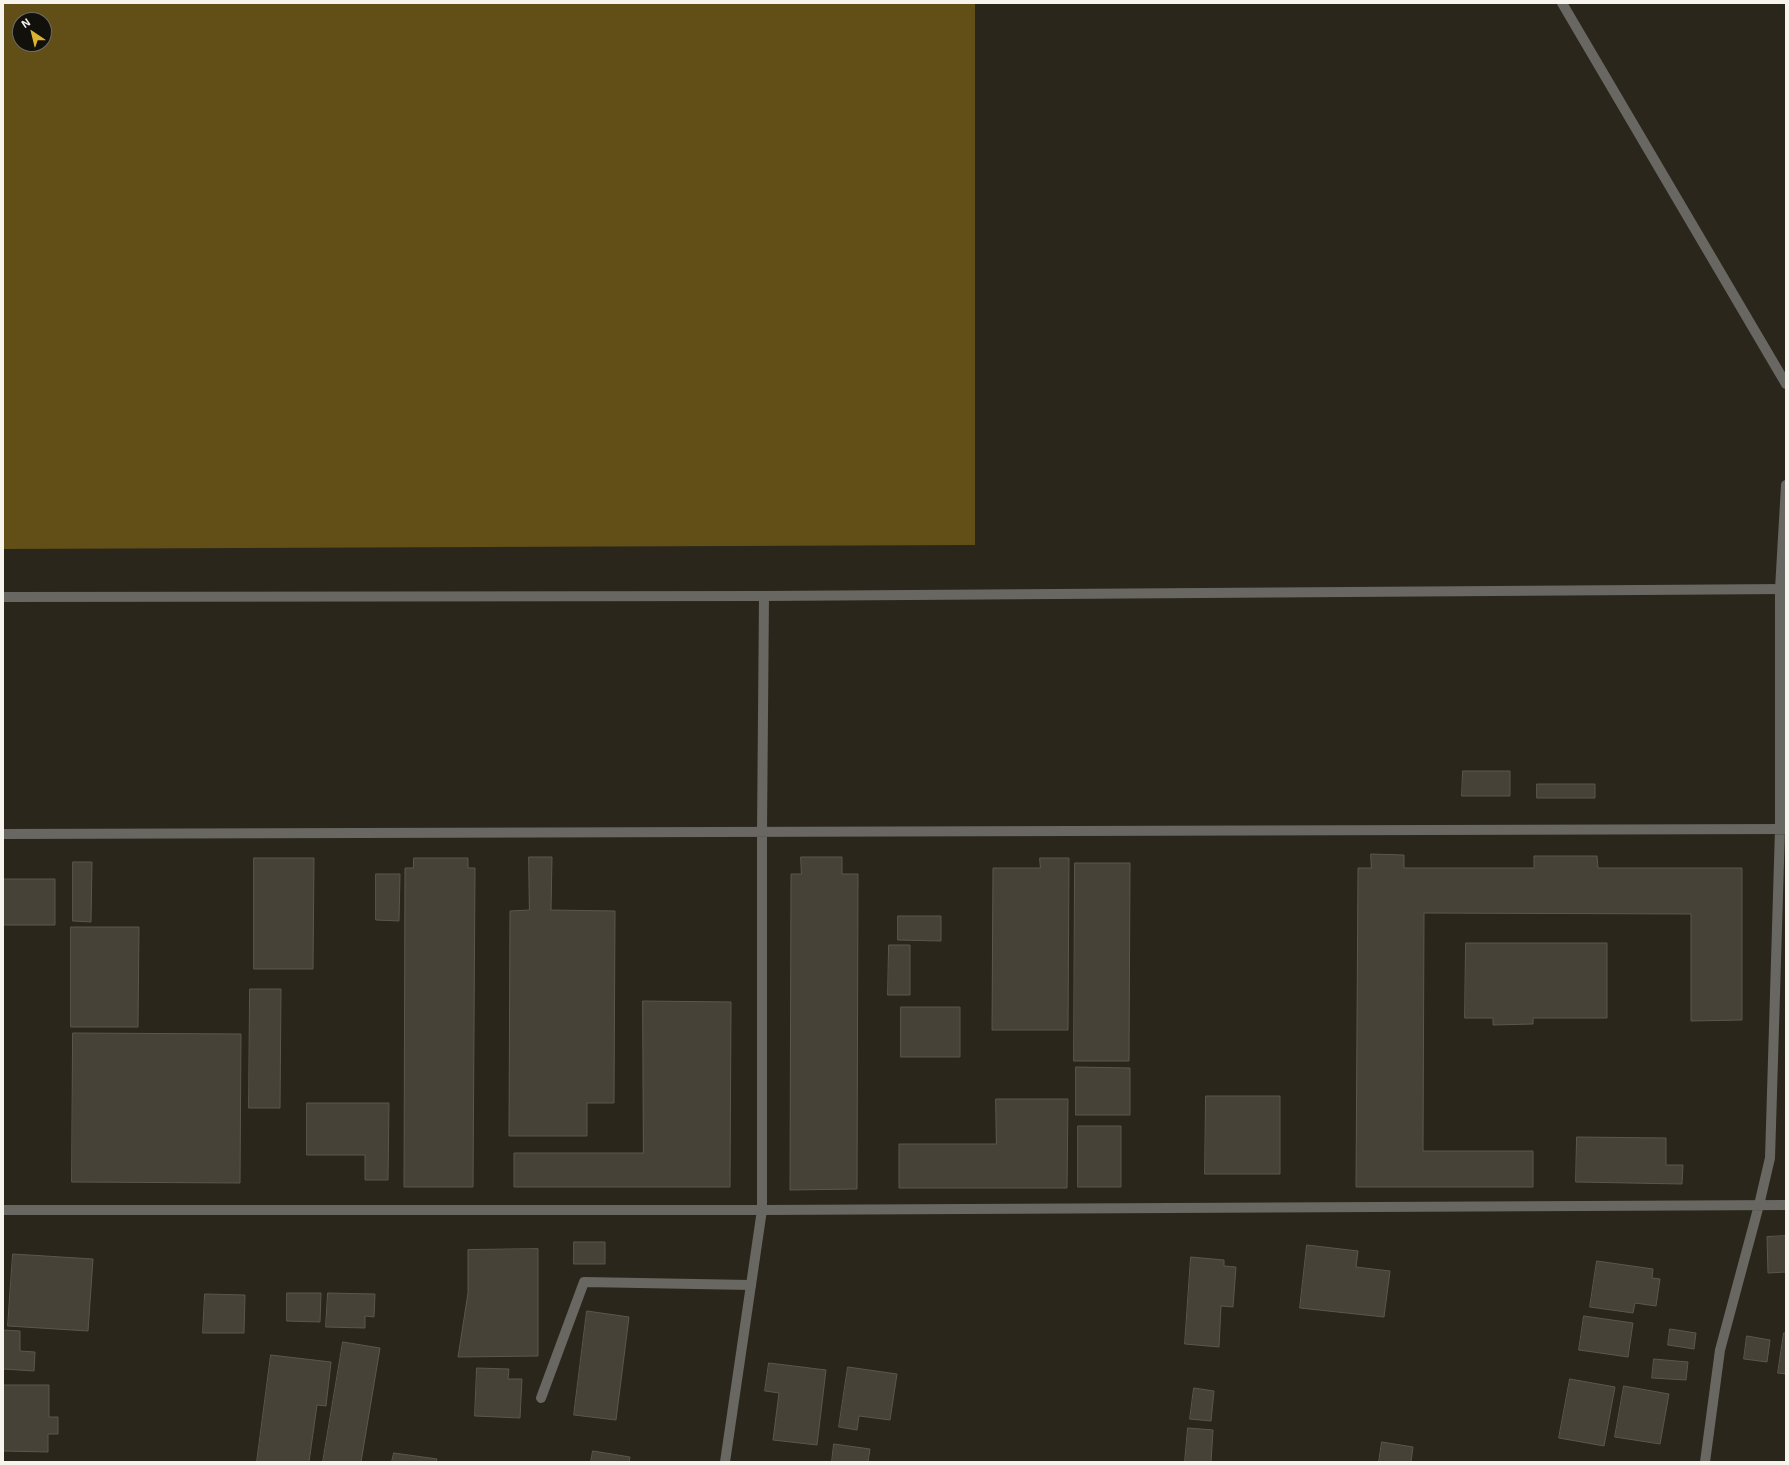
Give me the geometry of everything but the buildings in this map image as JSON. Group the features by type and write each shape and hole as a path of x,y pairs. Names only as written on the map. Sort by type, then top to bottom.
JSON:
{"street":[{"path":"1562,3 1786,384"},
{"path":"1705,1462 1720,1350 1770,1158 1783,828 1783,589 1786,485"},
{"path":"3,597 764,596 1783,589"},
{"path":"725,1462 762,1210 762,831 764,596"},
{"path":"3,834 1783,828"},
{"path":"3,1210 762,1210 1786,1205"},
{"path":"541,1398 584,1282 751,1285"}],"shaded area":[{"path":"3,3 975,3 975,545 3,549"}]}
